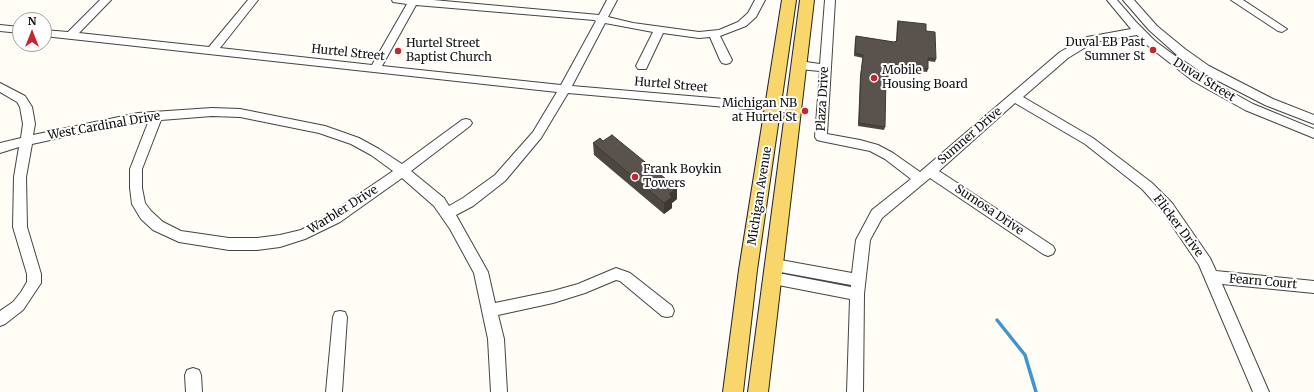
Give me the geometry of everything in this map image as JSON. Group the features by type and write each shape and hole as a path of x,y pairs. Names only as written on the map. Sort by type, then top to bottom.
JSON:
{"main road":[{"name":"Michigan Avenue","path":"733,392 748,270 774,107 789,0"},
{"name":"Michigan Avenue","path":"758,392 807,0"}],"street":[{"path":"71,35 106,0"},
{"path":"212,51 253,0"},
{"path":"397,0 602,19 659,30 699,35 714,34 733,29 742,24 752,15 760,0"},
{"path":"447,214 468,202 500,178 537,135 564,89 612,0"},
{"name":"Plaza Drive","path":"830,0 821,137 874,148 925,175"},
{"name":"Duval Street","path":"1112,0 1122,13 1151,43 1197,78 1248,107 1314,134"},
{"path":"1118,0 1122,13"},
{"name":"Duval Street","path":"1128,0 1153,28 1181,52 1206,69 1269,102 1314,120"},
{"path":"1236,0 1282,29"},
{"path":"375,68 413,1"},
{"path":"0,28 12,29"},
{"path":"642,66 659,30"},
{"name":"Sumner Drive","path":"855,392 858,280 863,240 877,214 925,175 1064,55 1091,39 1139,31"},
{"name":"Hurtel Street","path":"52,34 564,89 794,109"},
{"path":"714,34 726,60"},
{"path":"799,65 825,68"},
{"path":"0,87 12,92 22,100 26,107 28,124 20,177 20,227 34,274 34,283 18,306 0,319"},
{"name":"Flicker Drive","path":"1014,97 1089,141 1147,186 1167,207 1205,262 1261,392"},
{"name":"West Cardinal Drive","path":"0,148 138,117 212,112 233,113 290,122 321,129 355,141 375,152 402,171 438,202 456,225 481,272 491,310 496,339 499,392"},
{"name":"Warbler Drive","path":"157,115 136,169 136,188 139,204 146,215 158,226 179,236 229,244 257,244 280,241 305,234 335,218 368,196 466,123"},
{"name":"Sumosa Drive","path":"925,175 1048,250"},
{"path":"774,271 858,280"},
{"path":"774,271 857,294"},
{"path":"491,310 553,297 580,289 616,274 625,277 667,311"},
{"name":"Fearn Court","path":"1212,277 1314,287"},
{"path":"334,392 340,318"},
{"path":"193,375 194,392"}],"building":[{"name":"Mobile Housing Board","path":"898,21 926,24 926,31 935,32 936,59 928,58 928,69 889,64 888,77 886,77 885,127 859,123 863,55 855,53 856,36 894,42 897,41"},
{"path":"612,135 677,188 669,194 672,197 664,203 593,143 600,138 603,141"}],"waterway":[{"path":"997,320 1025,355 1036,392"}],"place":[{"name":"Duval EB Past Sumner St","path":"1153,50"},
{"name":"Hurtel Street Baptist Church","path":"398,51"},
{"name":"Mobile Housing Board","path":"874,78"},
{"name":"Michigan NB at Hurtel St","path":"805,111"},
{"name":"Frank Boykin Towers","path":"635,177"}]}
